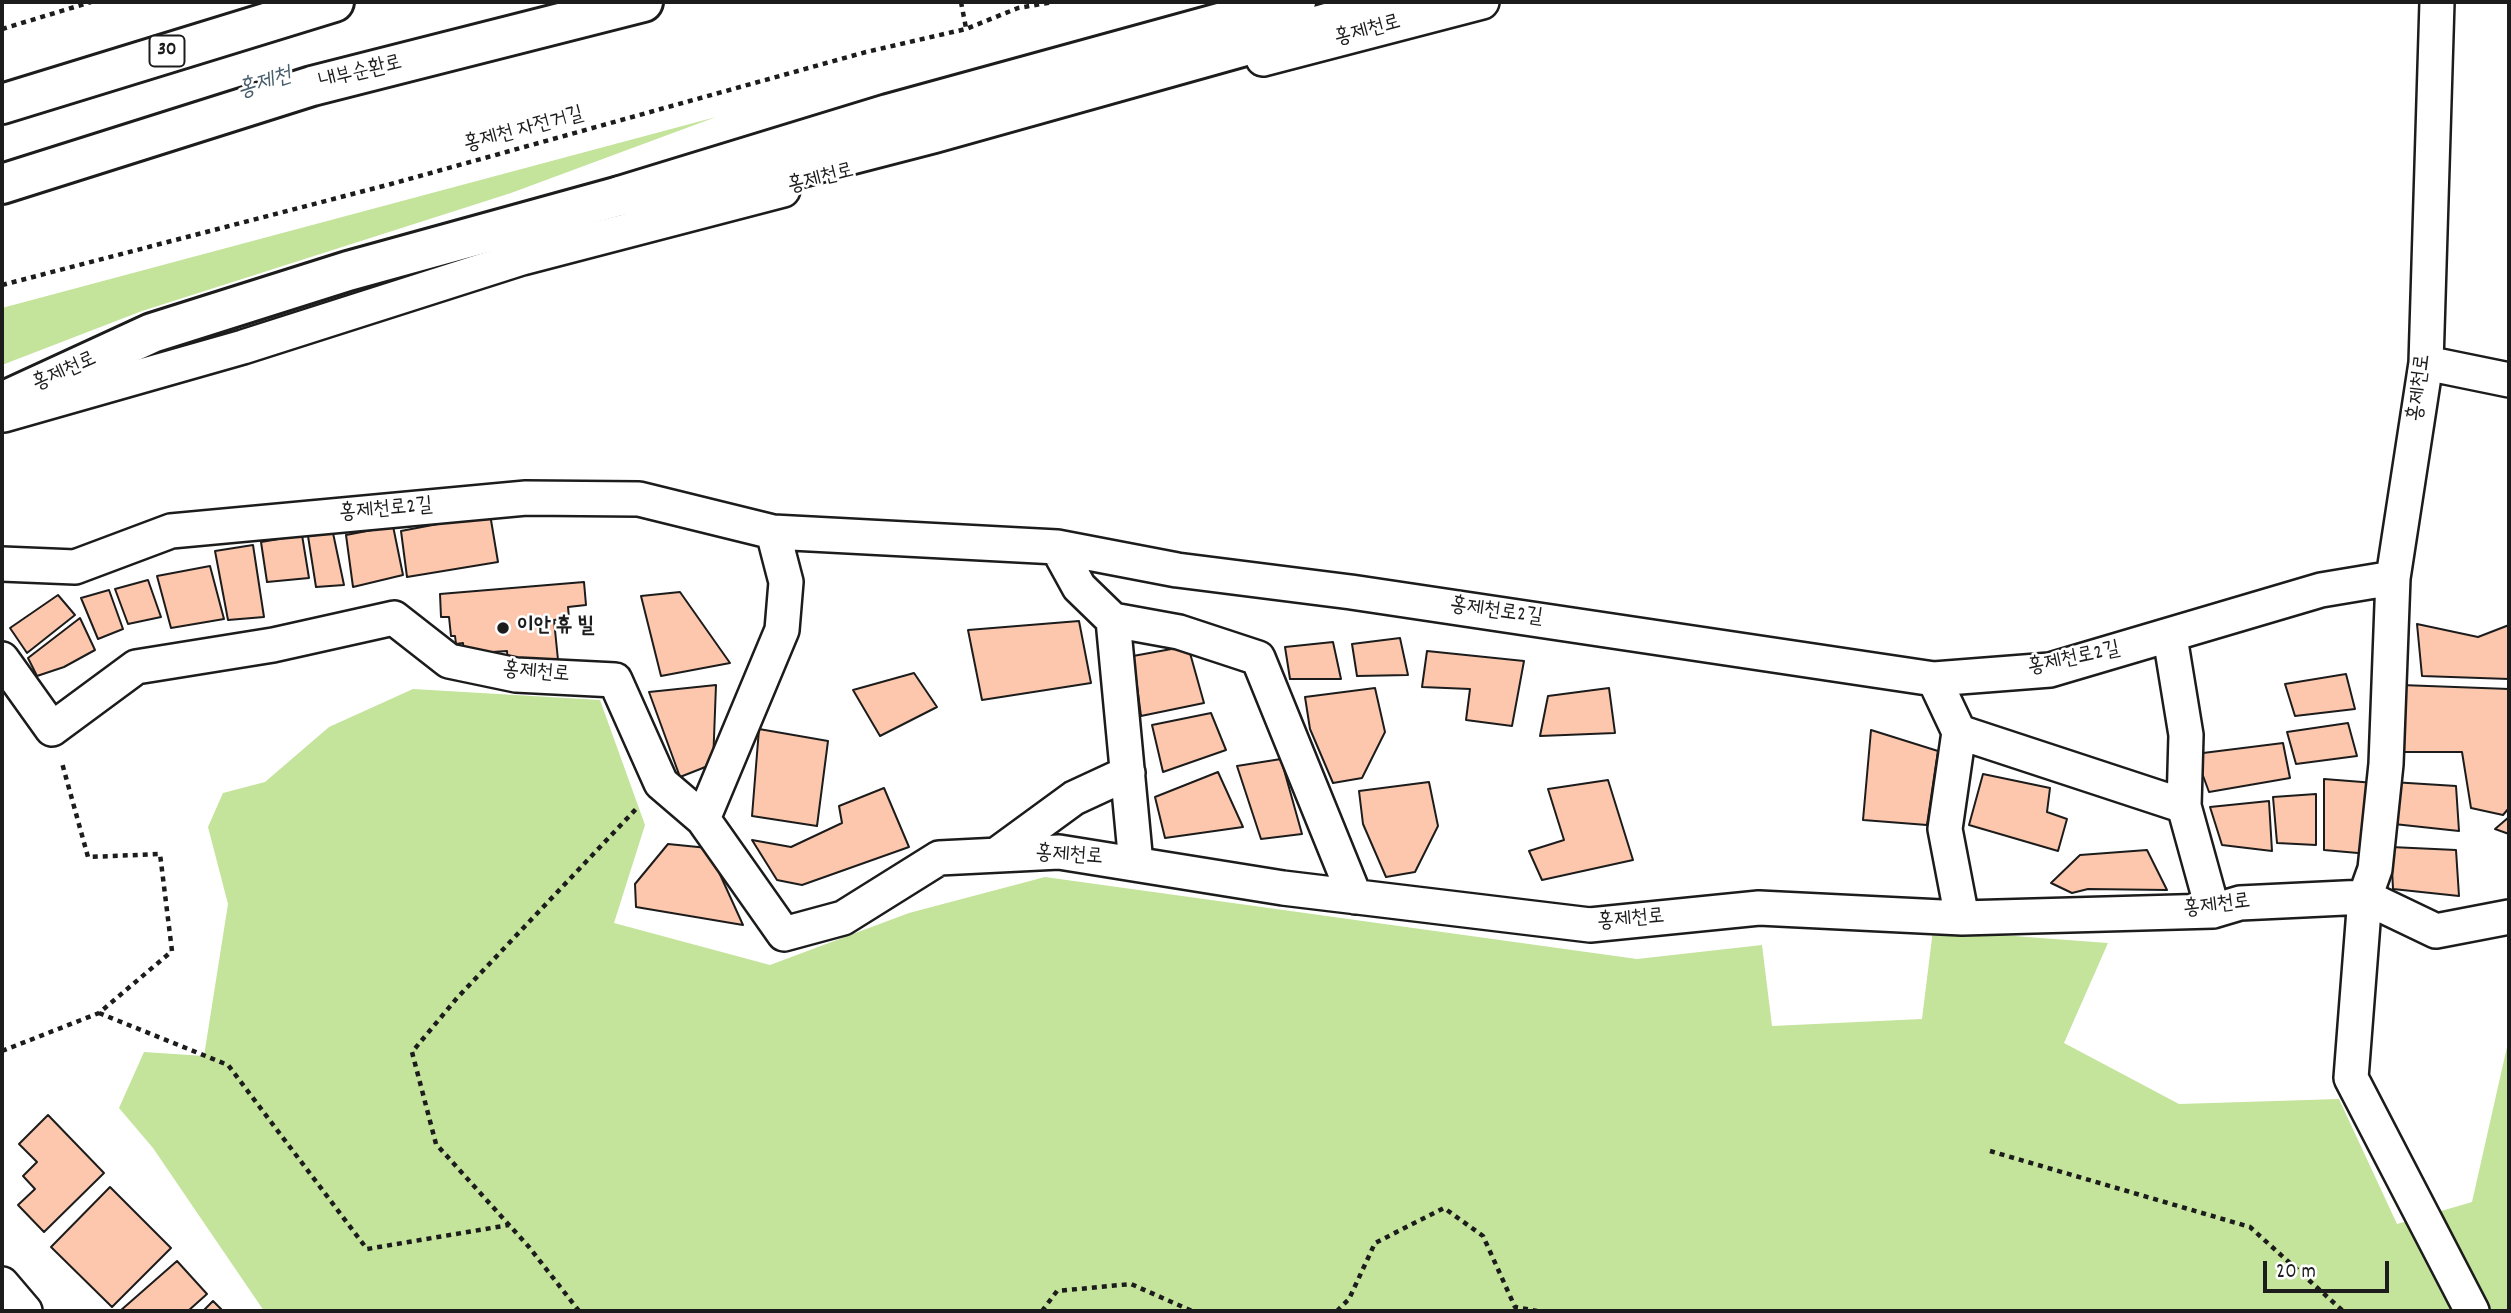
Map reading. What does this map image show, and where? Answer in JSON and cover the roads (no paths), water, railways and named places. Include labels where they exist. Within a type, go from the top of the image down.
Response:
[{"type":"main road","name":"30","points":[[2,103],[334,2]]},
{"type":"main road","name":"내부순환로","points":[[2,184],[312,86],[643,2]]},
{"type":"main road","name":"홍제천로","points":[[2,402],[152,333],[348,271],[620,196],[757,152],[1296,2]]},
{"type":"main road","points":[[620,196],[756,179],[934,133],[1402,2]]},
{"type":"street","name":"홍제천로","points":[[2,415],[243,347],[522,258],[901,160],[1179,80],[1482,2]]},
{"type":"street","name":"홍제천로","points":[[2437,2],[2426,363],[2393,578],[2386,764],[2375,869],[2365,897],[2351,1078],[2472,1311]]},
{"type":"street","points":[[2426,363],[2509,380]]},
{"type":"street","name":"홍제천로2길","points":[[2,564],[75,567],[171,531],[526,498],[639,499],[773,532],[1057,547],[1177,570],[1351,592],[1934,679],[2050,670],[2170,637],[2321,590],[2393,578]]},
{"type":"street","points":[[703,819],[782,630],[786,582],[773,532]]},
{"type":"street","points":[[1057,547],[1079,587],[1114,620],[1179,632],[1258,658],[1355,897]]},
{"type":"street","name":"홍제천로","points":[[2,659],[52,729],[136,667],[273,645],[394,618],[449,661],[516,675],[615,680],[661,783],[703,819],[784,934],[843,918],[939,858],[1059,852],[1355,897],[1590,925],[1759,908],[1962,918],[2213,911],[2240,903],[2365,897],[2436,932],[2509,917]]},
{"type":"street","points":[[1114,620],[1136,864]]},
{"type":"street","points":[[2170,637],[2186,735],[2184,806],[2213,911]]},
{"type":"street","points":[[1934,679],[1959,732],[1945,829],[1962,918]]},
{"type":"street","points":[[1959,732],[2184,806]]},
{"type":"street","points":[[996,855],[1074,798],[1128,772]]},
{"type":"street","points":[[2,1284],[25,1311]]},
{"type":"place","name":"이안 휴 빌","points":[[503,628]]},
{"type":"water label","name":"홍제천","points":[[265,85]]}]
